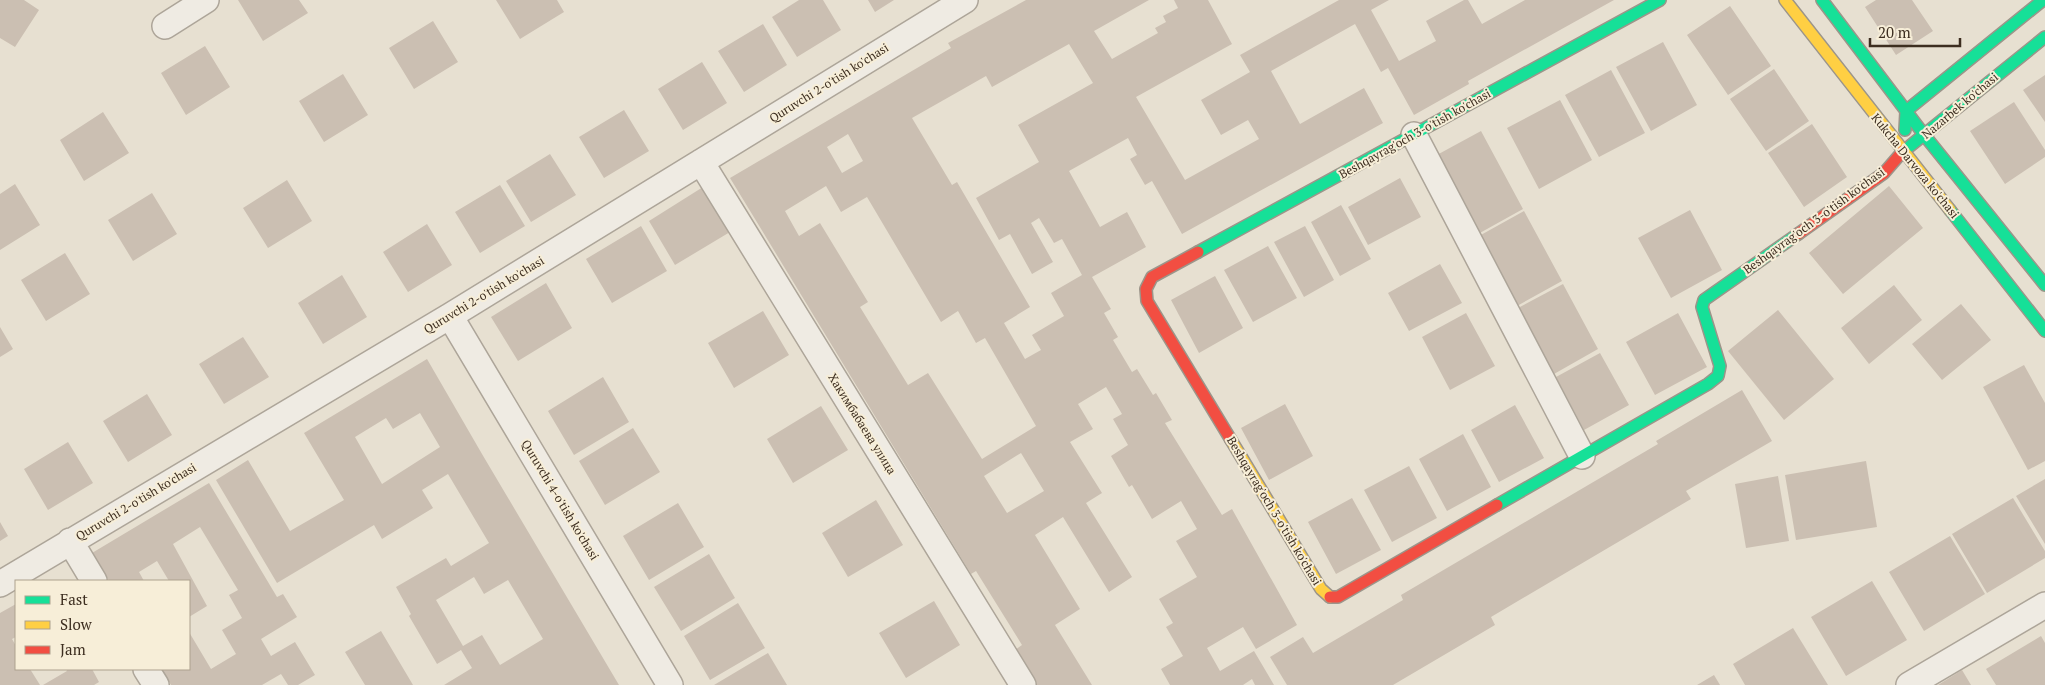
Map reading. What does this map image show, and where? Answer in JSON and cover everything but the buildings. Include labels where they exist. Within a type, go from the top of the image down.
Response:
[{"type":"street","points":[[165,26],[206,0]]},
{"type":"street","name":"Quruvchi 2-o'tish ko'chasi","points":[[0,584],[450,316],[965,0]]},
{"type":"street","name":"Beshqayrag'och 3-o'tish ko'chasi","points":[[1660,0],[1152,277],[1146,289],[1147,301],[1321,589],[1330,597],[1338,597],[1708,384],[1718,376],[1720,366],[1702,307],[1704,300],[1884,173],[1903,151]]},
{"type":"street","name":"Kukcha Darvoza ko'chasi","points":[[1785,0],[2045,331]]},
{"type":"street","points":[[1822,0],[1925,136],[2045,286]]},
{"type":"street","points":[[1906,110],[2042,0]]},
{"type":"street","name":"Nazarbek ko'chasi","points":[[1903,151],[1925,136],[2045,37]]},
{"type":"street","name":"Nazarbek ko'chasi","points":[[1903,151],[1906,110]]},
{"type":"street","points":[[1414,135],[1582,456]]},
{"type":"street","name":"Хакимбабаева улица","points":[[701,162],[1023,685]]},
{"type":"street","name":"Quruvchi 4-o'tish ko'chasi","points":[[450,316],[670,685]]},
{"type":"street","points":[[70,541],[93,580]]},
{"type":"street","points":[[1909,685],[2045,605]]},
{"type":"street","points":[[147,670],[156,685]]},
{"type":"traffic: fast","points":[[1198,252],[1660,0]]},
{"type":"traffic: fast","points":[[1822,0],[1925,136],[2045,285]]},
{"type":"traffic: fast","points":[[1905,130],[1906,111],[2043,0]]},
{"type":"traffic: fast","points":[[1910,146],[2045,37]]},
{"type":"traffic: fast","points":[[1950,210],[2045,331]]},
{"type":"traffic: fast","points":[[1497,505],[1708,384],[1718,376],[1720,366],[1702,307],[1704,300],[1798,234]]},
{"type":"traffic: slow","points":[[1785,0],[1950,210]]},
{"type":"traffic: slow","points":[[1231,440],[1321,589],[1330,597]]},
{"type":"traffic: jam","points":[[1798,234],[1884,173],[1903,151]]},
{"type":"traffic: jam","points":[[1198,252],[1152,277],[1146,289],[1147,301],[1231,440]]},
{"type":"traffic: jam","points":[[1330,597],[1338,597],[1497,505]]}]
